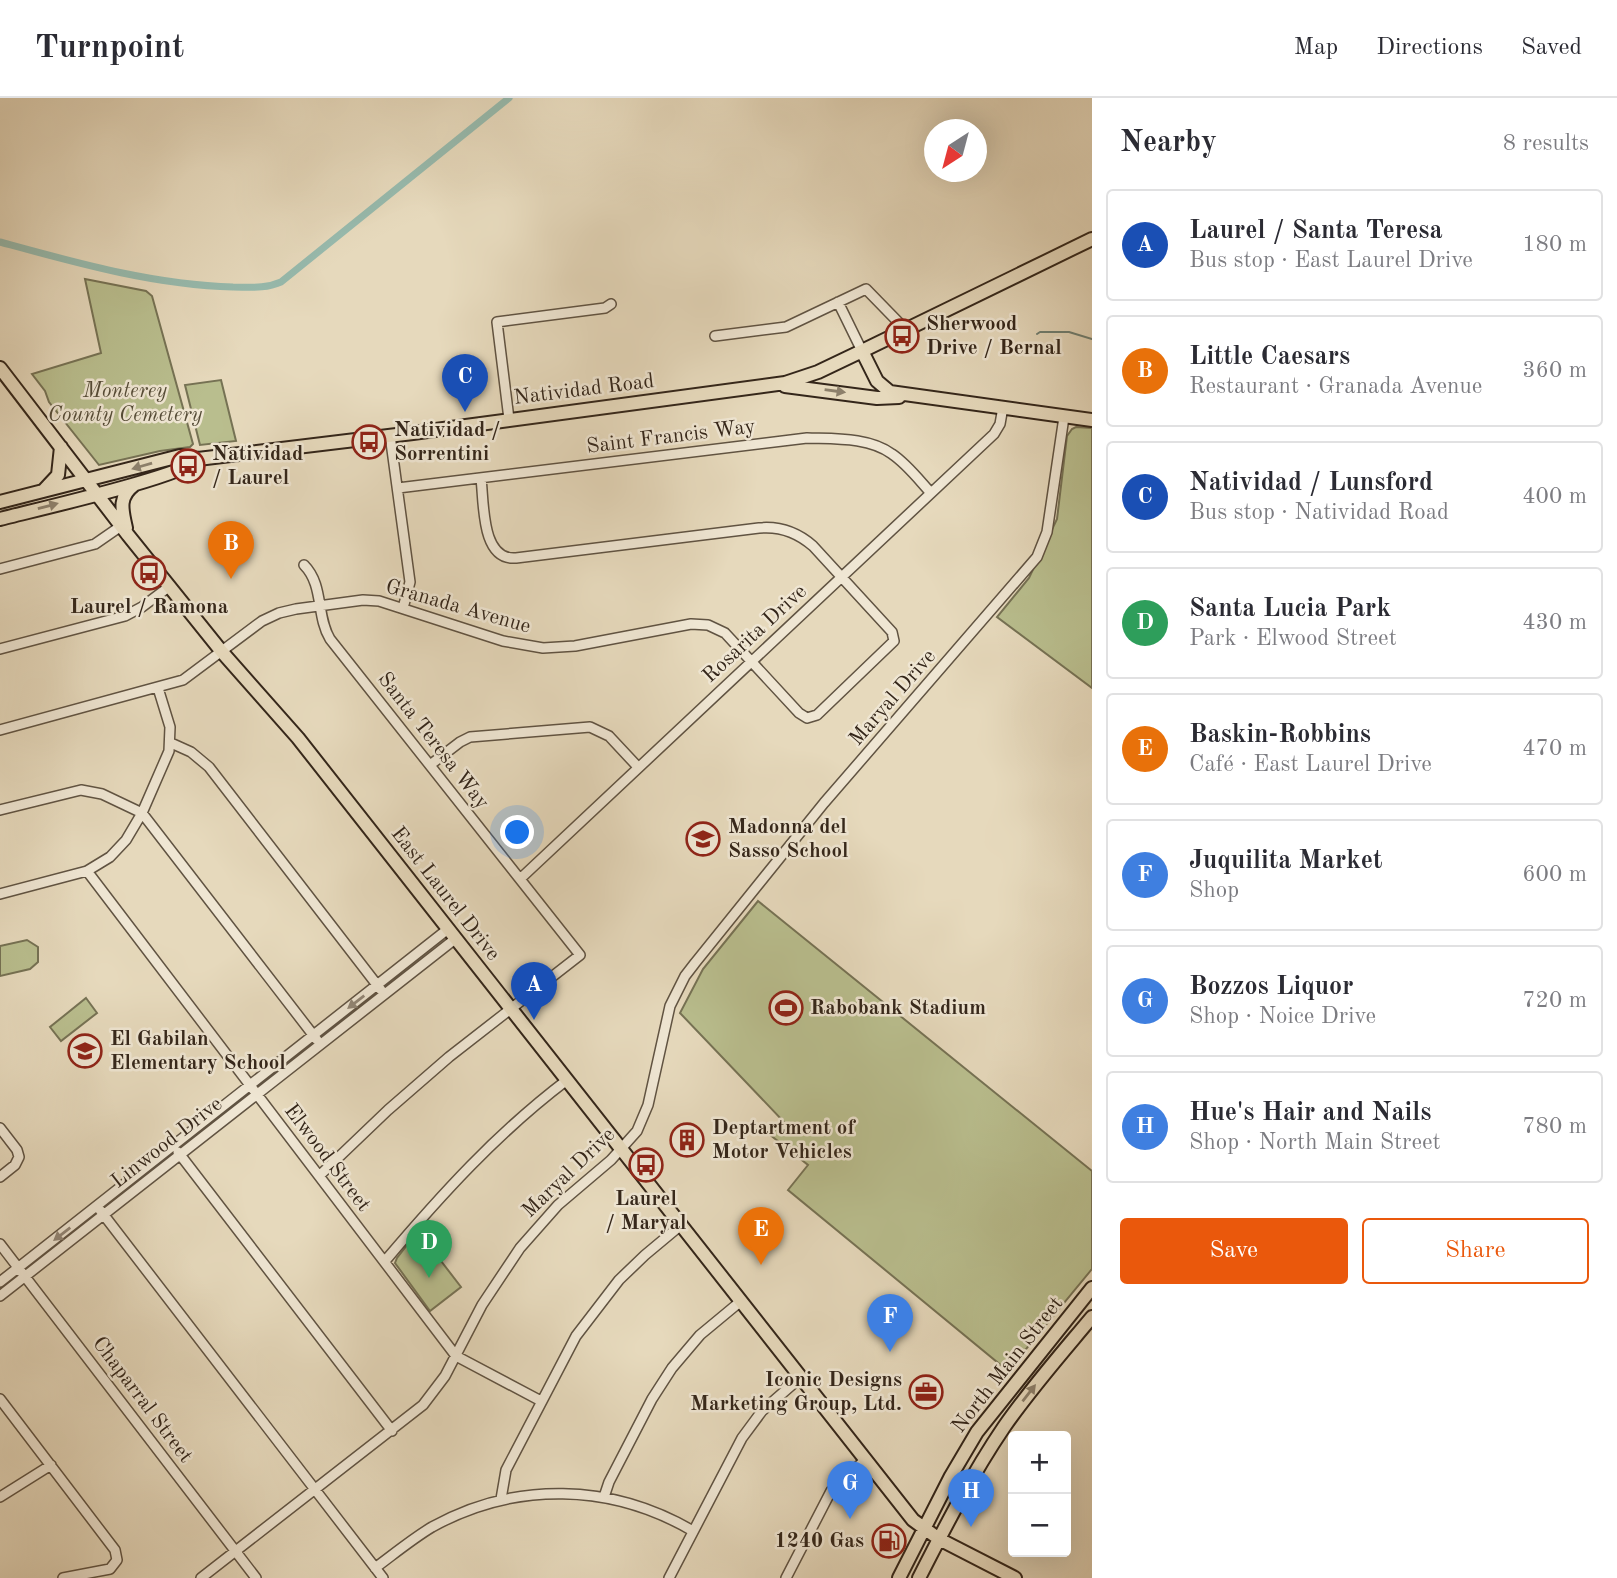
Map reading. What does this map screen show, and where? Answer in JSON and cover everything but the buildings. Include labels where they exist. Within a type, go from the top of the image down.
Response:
[{"type":"main road","points":[[767,386],[802,377],[862,351],[1092,239]]},
{"type":"main road","points":[[862,351],[877,382],[883,388],[902,395],[1092,420]]},
{"type":"main road","name":"East Laurel Drive","points":[[0,368],[222,652],[298,738],[908,1514],[924,1530],[939,1539],[1016,1578]]},
{"type":"main road","points":[[767,386],[814,388],[890,399],[902,395]]},
{"type":"main road","name":"Natividad Road","points":[[0,502],[180,456],[198,458],[767,386]]},
{"type":"main road","points":[[43,491],[58,475],[61,447]]},
{"type":"main road","name":"Natividad Road","points":[[0,519],[136,484],[189,467],[198,458]]},
{"type":"main road","points":[[125,530],[121,500],[136,484]]},
{"type":"main road","name":"North Main Street","points":[[899,1578],[951,1476],[984,1423],[1092,1288]]},
{"type":"main road","name":"North Main Street","points":[[919,1578],[999,1435],[1031,1391],[1092,1317]]},
{"type":"street","points":[[715,336],[786,327],[866,289],[905,329]]},
{"type":"street","points":[[838,302],[862,351]]},
{"type":"street","points":[[509,419],[497,322],[605,308],[611,304]]},
{"type":"street","name":"Rosarita Drive","points":[[520,879],[996,431],[1003,408]]},
{"type":"street","name":"Maryal Drive","points":[[201,1578],[392,1432],[432,1396],[493,1287],[528,1237],[567,1196],[622,1149],[637,1130],[648,1105],[668,1014],[685,976],[824,803],[1037,557],[1047,532],[1064,416]]},
{"type":"street","points":[[390,435],[410,582],[403,608]]},
{"type":"street","name":"Saint Francis Way","points":[[398,488],[786,439],[815,438],[867,443],[882,448],[900,460],[931,493]]},
{"type":"street","points":[[481,478],[489,541],[495,551],[504,558],[767,527],[786,530],[803,538],[841,577]]},
{"type":"street","points":[[0,569],[95,544],[125,530]]},
{"type":"street","name":"Santa Teresa Way","points":[[304,565],[313,576],[323,625],[330,639],[580,955],[511,1009]]},
{"type":"street","name":"Granada Avenue","points":[[0,730],[159,688],[188,677],[269,617],[291,610],[368,600],[403,608],[503,641],[543,648],[575,646],[691,624],[704,624],[725,633],[799,713],[809,718],[817,715],[890,646],[894,638],[892,632],[841,577]]},
{"type":"street","points":[[0,649],[129,614],[170,586]]},
{"type":"street","points":[[0,894],[87,871],[117,850],[132,832],[167,759],[171,743],[170,727],[159,688]]},
{"type":"street","points":[[430,765],[470,737],[590,727],[608,736],[638,767]]},
{"type":"street","points":[[171,743],[191,752],[209,767],[384,994]]},
{"type":"street","points":[[0,810],[81,790],[102,794],[142,813],[317,1040]]},
{"type":"street","name":"Elwood Street","points":[[87,871],[456,1356],[541,1401]]},
{"type":"street","name":"Linwood Drive","points":[[0,1296],[257,1094],[377,985],[451,934]]},
{"type":"street","name":"Linwood Drive","points":[[0,1282],[250,1085],[384,994],[451,934]]},
{"type":"street","points":[[319,1176],[408,1092],[511,1009]]},
{"type":"street","points":[[385,1261],[427,1210],[472,1162],[516,1121],[567,1080]]},
{"type":"street","points":[[0,1128],[17,1150],[19,1157],[15,1165],[0,1177]]},
{"type":"street","points":[[173,1146],[392,1432]]},
{"type":"street","points":[[97,1206],[383,1578]]},
{"type":"street","points":[[501,1499],[505,1474],[572,1344],[603,1298],[636,1263],[681,1225]]},
{"type":"street","name":"Chaparral Street","points":[[0,1244],[256,1578]]},
{"type":"street","points":[[604,1497],[609,1482],[667,1375],[700,1335],[741,1301]]},
{"type":"street","points":[[669,1578],[748,1430],[771,1402],[801,1377]]},
{"type":"street","points":[[0,1399],[113,1546],[117,1560],[108,1570],[63,1578]]},
{"type":"street","points":[[786,1578],[831,1491],[866,1459]]},
{"type":"street","points":[[0,1497],[51,1465]]},
{"type":"street","points":[[375,1568],[438,1524],[501,1499],[555,1493],[604,1497],[653,1511],[693,1531]]},
{"type":"green space","name":"Monterey County Cemetery","points":[[85,279],[146,291],[152,296],[193,444],[190,447],[99,465],[49,402],[45,391],[32,374],[101,353]]},
{"type":"green space","points":[[221,380],[236,441],[200,445],[185,385]]},
{"type":"green space","points":[[1076,427],[1092,428],[1092,688],[997,617],[1029,578],[1057,519],[1067,436]]},
{"type":"green space","points":[[758,901],[1092,1171],[1092,1269],[1008,1371],[788,1190],[808,1165],[769,1134],[785,1123],[680,1013],[703,969]]},
{"type":"green space","points":[[27,940],[38,947],[38,962],[30,969],[0,976],[0,946]]},
{"type":"green space","points":[[86,998],[97,1013],[61,1041],[50,1027]]},
{"type":"green space","points":[[418,1231],[461,1287],[430,1311],[395,1263]]},
{"type":"waterway","points":[[0,242],[116,272],[174,282],[233,287],[269,286],[281,282],[509,98]]},
{"type":"waterway","points":[[1037,334],[1069,332],[1092,339]]},
{"type":"place","name":"Sherwood Drive / Bernal","points":[[902,336]]},
{"type":"place","name":"Natividad / Lunsford","points":[[465,412]]},
{"type":"place","name":"Natividad / Sorrentini","points":[[369,442]]},
{"type":"place","name":"Natividad / Laurel","points":[[188,466]]},
{"type":"place","name":"Laurel / Ramona","points":[[149,573]]},
{"type":"place","name":"Little Caesars","points":[[231,579]]},
{"type":"place","name":"Madonna del Sasso School","points":[[703,839]]},
{"type":"place","name":"Rabobank Stadium","points":[[786,1008]]},
{"type":"place","name":"Laurel / Santa Teresa","points":[[534,1020]]},
{"type":"place","name":"El Gabilan Elementary School","points":[[85,1051]]},
{"type":"place","name":"Deptartment of Motor Vehicles","points":[[687,1140]]},
{"type":"place","name":"Laurel / Maryal","points":[[646,1165]]},
{"type":"place","name":"Baskin-Robbins","points":[[761,1265]]},
{"type":"place","name":"Santa Lucia Park","points":[[429,1278]]},
{"type":"place","name":"Juquilita Market","points":[[890,1352]]},
{"type":"place","name":"Iconic Designs Marketing Group, Ltd.","points":[[926,1392]]},
{"type":"place","name":"Bozzos Liquor","points":[[850,1519]]},
{"type":"place","name":"Hue's Hair and Nails","points":[[971,1527]]},
{"type":"place","name":"1240 Gas","points":[[889,1541]]}]
